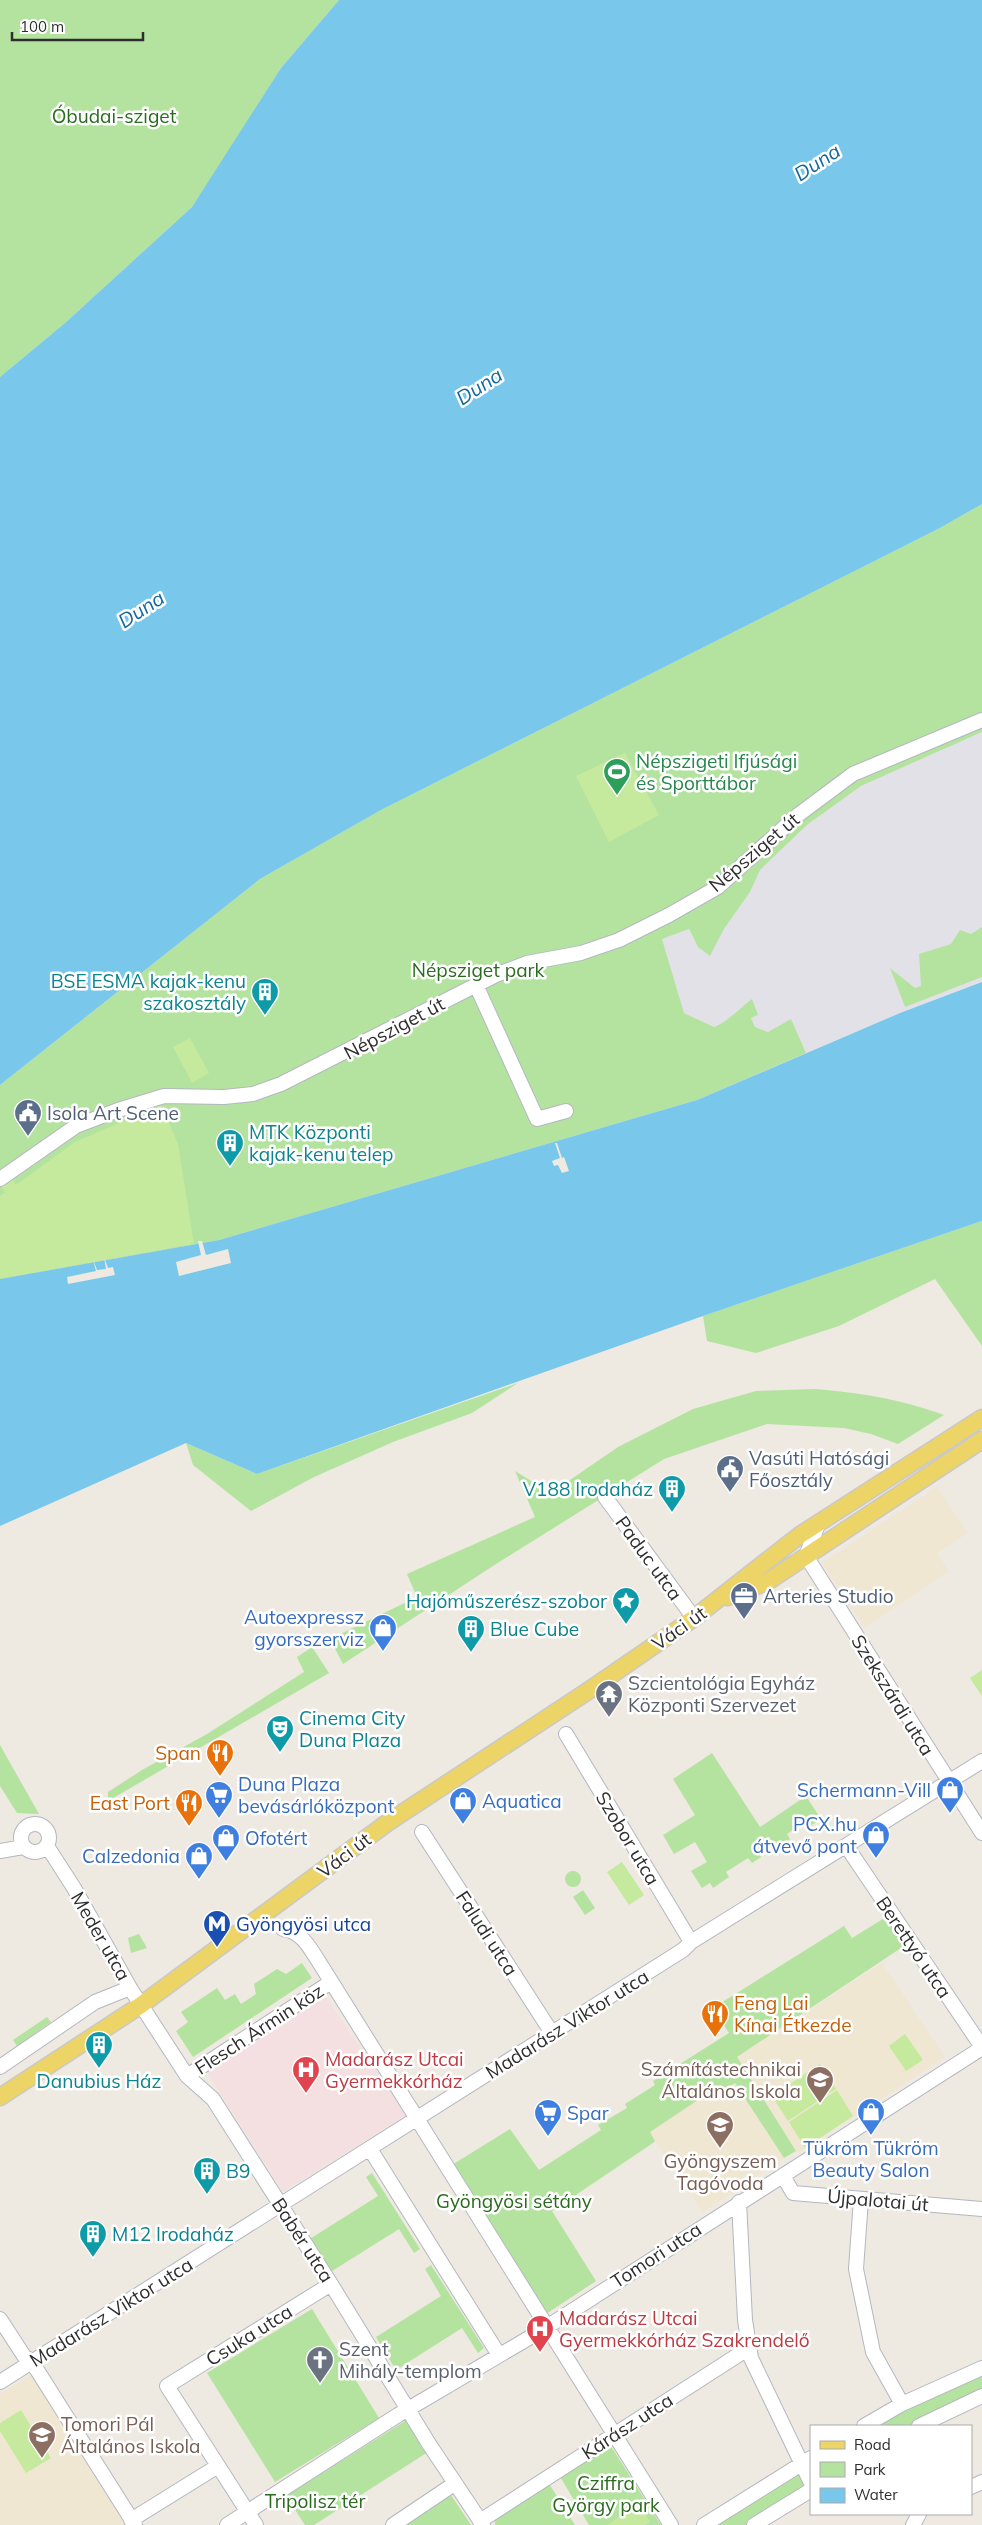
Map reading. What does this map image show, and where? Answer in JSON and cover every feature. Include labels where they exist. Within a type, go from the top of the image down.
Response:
[{"type":"main road","name":"Váci út","points":[[0,2097],[141,2005],[387,1823],[588,1691],[717,1602],[758,1566],[819,1522],[979,1421]]},
{"type":"main road","name":"Váci út","points":[[717,1602],[767,1582],[981,1441]]},
{"type":"street","name":"Népsziget út","points":[[0,1179],[76,1126],[118,1110],[164,1096],[253,1094],[281,1084],[476,985],[527,964],[581,952],[619,940],[670,915],[718,886],[798,815],[853,774],[982,720]]},
{"type":"street","points":[[476,985],[537,1119],[566,1111]]},
{"type":"street","name":"Paduc utca","points":[[605,1497],[694,1618]]},
{"type":"street","points":[[806,1556],[819,1522]]},
{"type":"street","name":"Szekszárdi utca","points":[[806,1556],[982,1833]]},
{"type":"street","name":"Szobor utca","points":[[566,1734],[690,1942]]},
{"type":"street","name":"Madarász Viktor utca","points":[[0,2382],[683,1950],[690,1942],[847,1847],[982,1761]]},
{"type":"street","points":[[37,1824],[47,1831],[49,1836],[44,1849],[33,1852],[22,1843],[25,1827],[37,1824]]},
{"type":"street","name":"Faludi utca","points":[[422,1832],[552,2033]]},
{"type":"street","points":[[0,1850],[22,1843]]},
{"type":"street","name":"Berettyó utca","points":[[847,1847],[982,2047]]},
{"type":"street","name":"Meder utca","points":[[44,1849],[74,1888],[141,2005]]},
{"type":"street","points":[[283,1929],[293,1930],[303,1938],[671,2525]]},
{"type":"street","name":"Flesch Ármin köz","points":[[187,2076],[331,1982]]},
{"type":"street","points":[[0,2067],[95,2002],[128,1983]]},
{"type":"street","name":"Babér utca","points":[[141,2005],[187,2076],[212,2099],[332,2284],[454,2484],[482,2523]]},
{"type":"street","name":"Tomori utca","points":[[226,2525],[408,2410],[546,2327],[982,2047]]},
{"type":"street","points":[[370,2149],[499,2355]]},
{"type":"street","name":"Újpalotai út","points":[[783,2176],[794,2193],[982,2209]]},
{"type":"street","points":[[861,2198],[856,2269],[873,2352],[902,2404]]},
{"type":"street","points":[[739,2202],[745,2320],[751,2358],[765,2390],[806,2461],[810,2479]]},
{"type":"street","name":"Csuka utca","points":[[218,2466],[167,2386],[332,2284]]},
{"type":"street","points":[[0,2319],[24,2356],[32,2362],[133,2522],[218,2466],[256,2525]]},
{"type":"street","name":"Kárász utca","points":[[482,2523],[614,2434],[749,2348]]},
{"type":"street","points":[[866,2425],[902,2404],[982,2368]]},
{"type":"street","points":[[921,2425],[982,2396]]},
{"type":"street","points":[[704,2525],[806,2461]]},
{"type":"street","points":[[393,2525],[454,2484]]},
{"type":"street","points":[[754,2525],[810,2491]]},
{"type":"shaded area","points":[[982,732],[982,982],[900,1013],[806,1053],[791,1020],[768,1032],[755,1027],[751,1018],[758,1015],[738,1009],[728,1021],[714,1027],[684,1013],[662,939],[689,929],[694,940],[710,956],[724,929],[750,892],[760,870],[807,825],[861,786]]},
{"type":"shaded area","points":[[937,1487],[968,1533],[937,1553],[949,1571],[865,1627],[822,1563]]},
{"type":"shaded area","name":"Számítástechnikai Általános Iskola","points":[[882,1963],[945,2057],[798,2153],[737,2057]]},
{"type":"shaded area","name":"Madarász Utcai Gyermekkórház","points":[[326,1997],[406,2115],[283,2192],[207,2072]]},
{"type":"shaded area","name":"Gyöngyszem Tagóvoda","points":[[735,2083],[784,2158],[703,2212],[649,2132],[710,2092],[714,2097]]},
{"type":"shaded area","name":"Tomori Pál Általános Iskola","points":[[31,2375],[126,2525],[0,2525],[0,2394]]},
{"type":"green space","name":"Óbudai-sziget","points":[[0,0],[339,0],[281,68],[219,168],[192,207],[65,323],[0,377]]},
{"type":"green space","name":"Népsziget park","points":[[982,504],[982,732],[861,786],[807,825],[760,870],[750,892],[724,929],[710,956],[698,947],[689,929],[662,939],[684,1013],[714,1027],[729,1018],[752,999],[758,1015],[751,1018],[755,1027],[768,1032],[791,1019],[806,1053],[697,1100],[219,1240],[0,1279],[0,1085],[260,879],[381,810],[940,528]]},
{"type":"green space","name":"Népszigeti Ifjúsági és Sporttábor","points":[[625,753],[659,815],[609,842],[576,776]]},
{"type":"green space","points":[[982,927],[982,977],[905,1007],[890,968],[915,988],[921,986],[919,954],[951,944],[960,930],[971,934]]},
{"type":"green space","points":[[190,1038],[209,1073],[192,1083],[173,1047]]},
{"type":"green space","points":[[161,1104],[178,1144],[194,1244],[0,1279],[0,1196],[5,1193],[0,1183],[11,1175],[16,1185],[75,1142],[119,1123],[148,1114],[149,1109]]},
{"type":"green space","points":[[982,1221],[982,1346],[935,1279],[839,1326],[756,1353],[707,1341],[703,1316]]},
{"type":"green space","points":[[518,1383],[472,1413],[393,1442],[312,1478],[251,1511],[193,1465],[186,1443],[257,1474]]},
{"type":"green space","points":[[815,1389],[848,1392],[880,1398],[944,1415],[898,1444],[871,1434],[844,1428],[767,1424],[664,1459],[496,1564],[343,1664],[330,1639],[417,1597],[407,1574],[535,1517],[515,1471],[551,1493],[618,1447],[693,1409],[756,1391]]},
{"type":"green space","points":[[312,1647],[329,1673],[108,1801],[108,1792],[142,1770],[207,1734],[304,1672],[297,1657]]},
{"type":"green space","points":[[982,1670],[982,1696],[970,1678]]},
{"type":"green space","points":[[0,1745],[39,1814],[17,1813],[0,1786]]},
{"type":"green space","points":[[712,1753],[760,1827],[806,1796],[821,1819],[810,1826],[806,1821],[787,1834],[790,1839],[779,1846],[775,1841],[758,1852],[761,1857],[752,1863],[748,1858],[726,1872],[729,1877],[713,1888],[710,1883],[702,1888],[691,1871],[707,1862],[695,1842],[674,1854],[663,1835],[695,1815],[673,1779]]},
{"type":"green space","points":[[622,1862],[644,1895],[629,1905],[607,1872]]},
{"type":"green space","points":[[573,1871],[581,1879],[573,1887],[565,1879]]},
{"type":"green space","points":[[583,1890],[595,1908],[585,1915],[573,1897]]},
{"type":"green space","name":"Gyöngyösi sétány","points":[[891,1914],[910,1942],[737,2057],[796,2151],[784,2158],[735,2083],[714,2097],[710,2092],[650,2132],[655,2141],[653,2143],[552,2211],[596,2281],[540,2318],[447,2168],[510,2129],[539,2170],[601,2130],[598,2125],[627,2108],[625,2104],[655,2085],[653,2081],[729,2033],[713,2008],[844,1926],[852,1938]]},
{"type":"green space","points":[[139,1934],[147,1948],[131,1953],[128,1938]]},
{"type":"green space","points":[[302,1963],[312,1978],[193,2057],[176,2031],[188,2022],[181,2012],[217,1988],[225,2000],[235,1994],[241,2004],[256,1994],[254,1984],[277,1969],[286,1974]]},
{"type":"green space","points":[[47,2017],[51,2022],[17,2046],[13,2040]]},
{"type":"green space","points":[[905,2034],[923,2060],[906,2071],[889,2046]]},
{"type":"green space","points":[[820,2064],[836,2089],[788,2121],[772,2096]]},
{"type":"green space","points":[[837,2090],[853,2116],[805,2148],[789,2122]]},
{"type":"green space","points":[[372,2173],[420,2249],[414,2253],[399,2229],[329,2273],[308,2240],[378,2196],[366,2177]]},
{"type":"green space","points":[[431,2265],[484,2348],[478,2353],[462,2328],[396,2370],[376,2337],[441,2296],[425,2269]]},
{"type":"green space","points":[[312,2309],[379,2418],[275,2482],[207,2373]]},
{"type":"green space","points":[[982,2371],[982,2394],[916,2425],[871,2425]]},
{"type":"green space","points":[[21,2410],[51,2458],[26,2473],[0,2431],[0,2423]]},
{"type":"green space","name":"Tripolisz tér","points":[[408,2419],[428,2452],[314,2525],[305,2525],[286,2496]]},
{"type":"green space","name":"Cziffra György park","points":[[609,2443],[661,2525],[589,2525],[559,2475]]},
{"type":"green space","points":[[799,2469],[809,2488],[747,2525],[717,2525]]},
{"type":"green space","points":[[548,2482],[575,2525],[495,2525],[495,2516]]},
{"type":"green space","points":[[449,2492],[471,2525],[400,2525]]},
{"type":"green space","points":[[638,2504],[650,2522],[645,2525],[607,2525]]},
{"type":"water","name":"Duna","points":[[339,0],[982,0],[982,504],[940,528],[381,810],[260,879],[0,1085],[0,377],[65,323],[192,207],[281,68]]},
{"type":"water","points":[[982,982],[982,1221],[703,1316],[257,1474],[186,1443],[0,1526],[0,1279],[219,1240],[697,1100],[900,1013]]},
{"type":"pier","points":[[555,1143],[557,1143],[562,1158],[564,1157],[569,1171],[562,1173],[558,1165],[554,1166],[552,1161],[560,1158]]},
{"type":"pier","points":[[198,1241],[202,1241],[206,1255],[228,1249],[231,1263],[179,1276],[176,1262],[201,1255]]},
{"type":"pier","points":[[104,1257],[108,1268],[113,1267],[115,1275],[68,1284],[67,1277],[96,1271],[93,1259],[97,1270],[106,1269]]},
{"type":"place","name":"Népszigeti Ifjúsági és Sporttábor","points":[[617,796]]},
{"type":"place","name":"BSE ESMA kajak-kenu szakosztály","points":[[265,1016]]},
{"type":"place","name":"Isola Art Scene","points":[[28,1137]]},
{"type":"place","name":"MTK Központi kajak-kenu telep","points":[[230,1167]]},
{"type":"place","name":"Vasúti Hatósági Főosztály","points":[[730,1493]]},
{"type":"place","name":"V188 Irodaház","points":[[672,1513]]},
{"type":"place","name":"Arteries Studio","points":[[744,1620]]},
{"type":"place","name":"Hajóműszerész-szobor","points":[[626,1625]]},
{"type":"place","name":"Autoexpressz gyorsszerviz","points":[[383,1652]]},
{"type":"place","name":"Blue Cube","points":[[471,1653]]},
{"type":"place","name":"Szcientológia Egyház Központi Szervezet","points":[[609,1718]]},
{"type":"place","name":"Cinema City Duna Plaza","points":[[280,1753]]},
{"type":"place","name":"Span","points":[[220,1777]]},
{"type":"place","name":"Schermann-Vill","points":[[950,1814]]},
{"type":"place","name":"Duna Plaza bevásárlóközpont","points":[[219,1819]]},
{"type":"place","name":"Aquatica","points":[[463,1825]]},
{"type":"place","name":"East Port","points":[[189,1827]]},
{"type":"place","name":"PCX.hu átvevő pont","points":[[876,1859]]},
{"type":"place","name":"Ofotért","points":[[226,1862]]},
{"type":"place","name":"Calzedonia","points":[[199,1880]]},
{"type":"place","name":"Gyöngyösi utca","points":[[217,1948]]},
{"type":"place","name":"Feng Lai Kínai Étkezde","points":[[715,2038]]},
{"type":"place","name":"Danubius Ház","points":[[99,2069]]},
{"type":"place","name":"Madarász Utcai Gyermekkórház","points":[[306,2094]]},
{"type":"place","name":"Számítástechnikai Általános Iskola","points":[[820,2104]]},
{"type":"place","name":"Tükröm Tükröm Beauty Salon","points":[[871,2136]]},
{"type":"place","name":"Spar","points":[[548,2137]]},
{"type":"place","name":"Gyöngyszem Tagóvoda","points":[[720,2149]]},
{"type":"place","name":"B9","points":[[207,2195]]},
{"type":"place","name":"M12 Irodaház","points":[[93,2258]]},
{"type":"place","name":"Madarász Utcai Gyermekkórház Szakrendelő","points":[[540,2353]]},
{"type":"place","name":"Szent Mihály-templom","points":[[320,2384]]},
{"type":"place","name":"Tomori Pál Általános Iskola","points":[[42,2459]]}]
